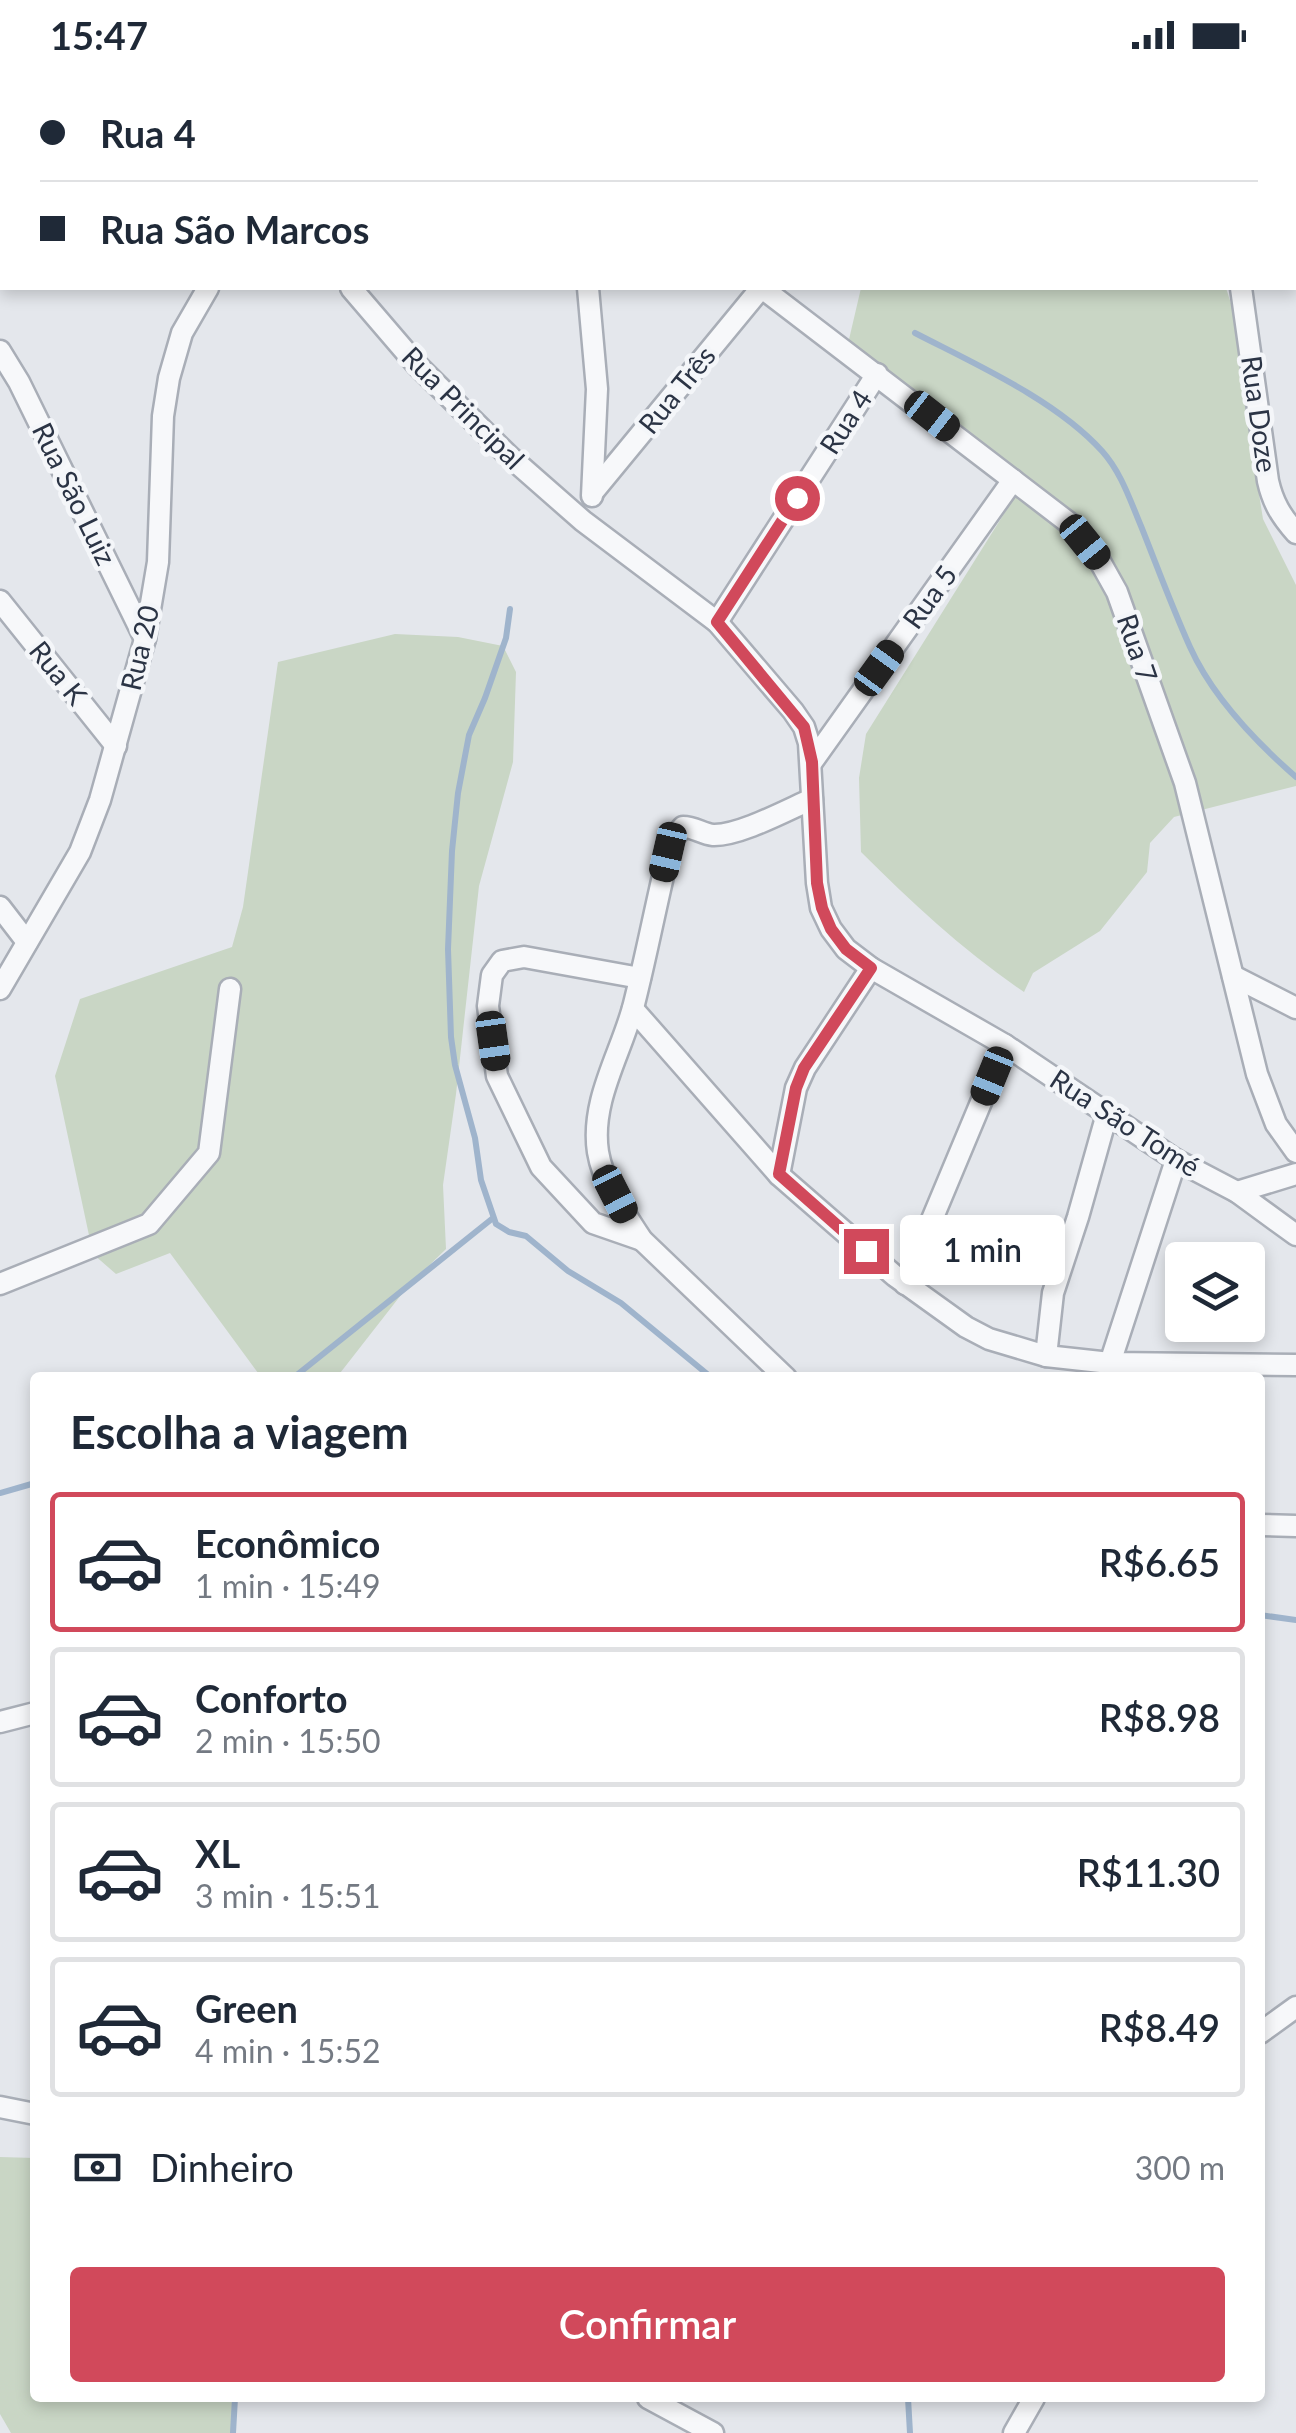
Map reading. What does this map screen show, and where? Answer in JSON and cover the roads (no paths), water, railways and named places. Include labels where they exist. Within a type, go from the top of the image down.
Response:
[{"type":"street","name":"Rua 20","points":[[0,988],[80,852],[100,800],[145,639],[158,562],[161,447],[168,378],[182,333],[207,290]]},
{"type":"street","name":"Rua Principal","points":[[353,290],[416,365],[582,521]]},
{"type":"street","points":[[582,521],[593,492],[597,389],[588,290]]},
{"type":"street","name":"Rua Três","points":[[593,492],[759,290]]},
{"type":"street","name":"Rua 7","points":[[764,290],[1072,526],[1098,558],[1117,592],[1184,783],[1257,1074],[1276,1124],[1296,1152]]},
{"type":"street","name":"Rua Doze","points":[[1241,290],[1272,501],[1296,532]]},
{"type":"street","name":"Rua São Luiz","points":[[0,351],[20,382],[145,639]]},
{"type":"street","name":"Rua 4","points":[[717,622],[877,374]]},
{"type":"street","name":"Rua 5","points":[[812,762],[1013,480]]},
{"type":"street","name":"Rua São Tomé","points":[[582,521],[717,622],[804,727],[812,762],[817,883],[831,929],[846,949],[871,968],[1005,1045],[1176,1160],[1237,1192],[1296,1235]]},
{"type":"street","name":"Rua K","points":[[0,601],[116,746]]},
{"type":"street","points":[[780,1372],[642,1240],[604,1172],[598,1130],[604,1090],[633,1009],[672,838],[677,831],[690,826],[710,835],[728,833],[812,799]]},
{"type":"street","points":[[0,907],[28,942]]},
{"type":"street","points":[[640,978],[511,958],[492,974],[488,1006],[498,1076],[540,1167],[593,1223],[642,1240]]},
{"type":"street","points":[[779,1174],[796,1088],[804,1068],[871,968]]},
{"type":"street","points":[[1233,976],[1296,1008]]},
{"type":"street","points":[[0,1284],[149,1224],[209,1154],[230,989]]},
{"type":"street","points":[[633,1009],[779,1174],[904,1284],[988,1339],[1046,1356],[1110,1363],[1296,1365]]},
{"type":"street","points":[[904,1284],[1005,1045]]},
{"type":"street","points":[[1046,1356],[1052,1293],[1107,1114]]},
{"type":"street","points":[[1110,1363],[1176,1160]]},
{"type":"street","points":[[1237,1192],[1296,1174]]},
{"type":"street","points":[[1265,1525],[1296,1526]]},
{"type":"street","points":[[0,1722],[30,1713]]},
{"type":"street","points":[[1265,2029],[1296,2007]]},
{"type":"street","points":[[0,2107],[30,2113]]},
{"type":"street","points":[[655,2402],[713,2433]]},
{"type":"street","points":[[1014,2433],[1032,2402]]},
{"type":"waterway","points":[[915,333],[1038,399],[1102,451],[1124,487],[1199,665],[1236,717],[1296,777]]},
{"type":"waterway","points":[[510,609],[506,638],[469,735],[452,851],[448,949],[451,1037],[481,1180],[496,1224],[526,1236],[568,1271],[621,1303],[705,1372]]},
{"type":"waterway","points":[[300,1372],[493,1218]]},
{"type":"waterway","points":[[0,1493],[30,1484]]},
{"type":"waterway","points":[[1265,1616],[1296,1620]]},
{"type":"waterway","points":[[233,2433],[235,2402]]},
{"type":"waterway","points":[[908,2402],[910,2433]]}]
